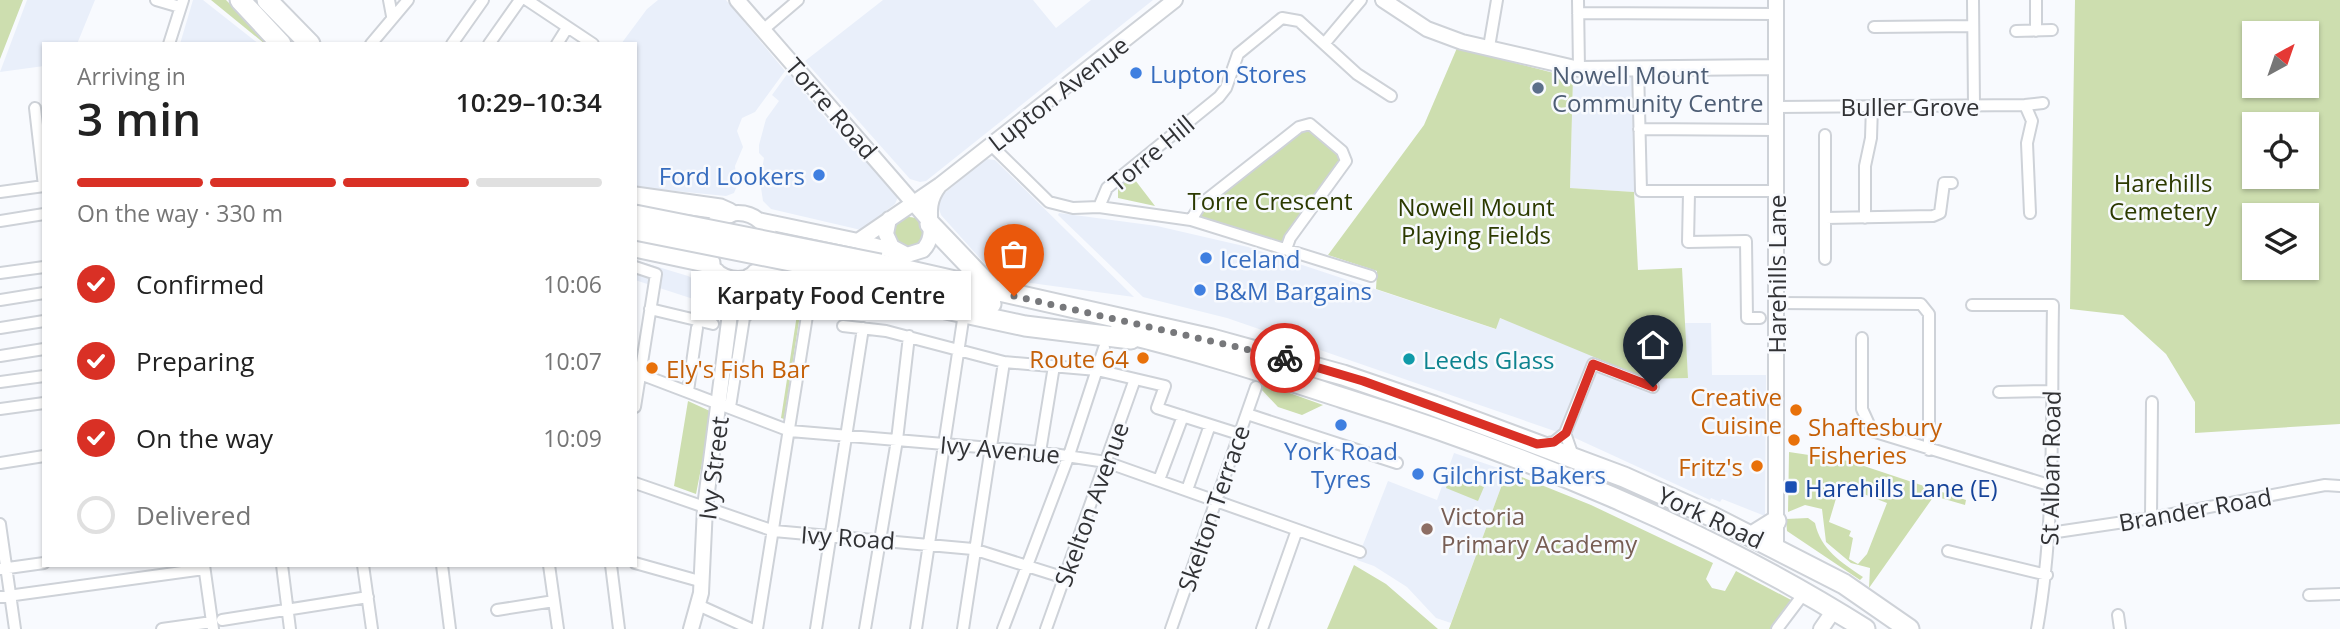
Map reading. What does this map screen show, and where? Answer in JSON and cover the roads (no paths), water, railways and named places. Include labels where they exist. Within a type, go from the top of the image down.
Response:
[{"type":"highway","points":[[240,0],[279,42]]},
{"type":"highway","points":[[275,3],[308,42]]},
{"type":"highway","points":[[637,197],[720,209],[729,214]]},
{"type":"highway","name":"York Road","points":[[637,215],[878,271],[1164,342],[1416,420],[1513,456],[1673,524],[1799,589],[1866,629]]},
{"type":"highway","points":[[928,220],[995,292]]},
{"type":"highway","name":"York Road","points":[[637,230],[995,292],[1281,357],[1363,381],[1624,477],[1752,536],[1823,573],[1909,629]]},
{"type":"highway","points":[[637,248],[713,267]]},
{"type":"highway","points":[[752,275],[962,320],[1164,342]]},
{"type":"highway","points":[[1752,536],[1776,521]]},
{"type":"highway","points":[[1776,548],[1780,564],[1799,589]]},
{"type":"highway","points":[[1823,573],[1838,592],[1839,602],[1834,610]]},
{"type":"street","points":[[156,0],[181,3],[171,42]]},
{"type":"street","points":[[389,0],[392,16]]},
{"type":"street","points":[[372,42],[408,0]]},
{"type":"street","points":[[453,42],[483,0]]},
{"type":"street","points":[[490,42],[520,0]]},
{"type":"street","points":[[527,0],[590,42]]},
{"type":"street","name":"Torre Road","points":[[737,0],[928,220]]},
{"type":"street","points":[[764,29],[798,0]]},
{"type":"street","name":"Lupton Avenue","points":[[859,241],[940,185],[1175,0]]},
{"type":"street","points":[[1324,44],[1361,0]]},
{"type":"street","points":[[1489,47],[1497,0]]},
{"type":"street","points":[[1578,0],[1579,69]]},
{"type":"street","points":[[1973,0],[1974,105]]},
{"type":"street","points":[[2036,0],[2036,31]]},
{"type":"street","points":[[1386,1],[1427,29],[1579,69],[1776,67]]},
{"type":"street","points":[[1578,13],[1776,7]]},
{"type":"street","name":"Harehills Lane","points":[[1776,7],[1776,548]]},
{"type":"street","name":"Torre Hill","points":[[1099,207],[1107,188],[1219,97],[1226,88],[1238,54],[1277,21],[1294,18],[1357,74],[1391,96]]},
{"type":"street","points":[[1874,27],[1973,26]]},
{"type":"street","points":[[558,42],[567,27]]},
{"type":"street","points":[[2016,32],[2052,30]]},
{"type":"street","points":[[1638,67],[1641,191],[1776,191]]},
{"type":"street","name":"Buller Grove","points":[[1776,107],[2025,106],[2043,103]]},
{"type":"street","points":[[1865,218],[1865,166],[1871,138],[1872,106]]},
{"type":"street","points":[[2025,106],[2032,121],[2027,143],[2030,213]]},
{"type":"street","points":[[35,108],[42,169]]},
{"type":"street","points":[[1191,220],[1201,204],[1299,127],[1310,124],[1342,151],[1346,160],[1290,237],[1286,249]]},
{"type":"street","points":[[1639,129],[1776,130]]},
{"type":"street","points":[[1825,135],[1825,259]]},
{"type":"street","points":[[991,145],[1048,202],[1073,208],[1099,207],[1191,220],[1371,276]]},
{"type":"street","points":[[1937,214],[1940,213],[1941,188],[1944,183],[1952,183]]},
{"type":"street","points":[[758,220],[770,239],[768,259],[752,275],[736,279],[713,267],[705,247],[708,231],[729,214],[742,213],[758,220],[912,255],[923,250],[931,239],[929,205],[940,185]]},
{"type":"street","points":[[0,192],[42,186]]},
{"type":"street","points":[[1689,193],[1688,242],[1746,241],[1748,318],[1759,318]]},
{"type":"street","points":[[901,253],[888,240],[894,216],[913,210],[928,220]]},
{"type":"street","points":[[0,220],[42,214]]},
{"type":"street","points":[[1825,218],[1937,214],[1949,218]]},
{"type":"street","points":[[770,239],[785,225]]},
{"type":"street","points":[[0,274],[42,267]]},
{"type":"street","name":"Ivy Street","points":[[713,267],[731,306],[726,405]]},
{"type":"street","points":[[637,268],[656,274],[648,322],[640,347],[638,373]]},
{"type":"street","name":"Ivy Street","points":[[731,306],[752,275]]},
{"type":"street","points":[[0,300],[42,293]]},
{"type":"street","points":[[757,629],[810,297]]},
{"type":"street","points":[[1776,303],[1921,304],[1929,314],[1929,450]]},
{"type":"street","name":"St Alban Road","points":[[1972,305],[2053,306],[2050,533],[2047,575],[2037,629]]},
{"type":"street","points":[[650,309],[713,324]]},
{"type":"street","name":"Ivy Street","points":[[691,629],[703,582],[705,507],[744,318],[752,309],[766,311]]},
{"type":"street","points":[[637,319],[648,322]]},
{"type":"street","points":[[916,629],[962,320]]},
{"type":"street","points":[[0,328],[42,321]]},
{"type":"street","points":[[843,326],[909,336],[1004,362],[1097,370],[1165,386],[1157,408],[1239,434]]},
{"type":"street","points":[[688,391],[697,328]]},
{"type":"street","points":[[816,629],[863,328]]},
{"type":"street","points":[[864,629],[897,440],[909,336]]},
{"type":"street","points":[[1862,338],[1862,409],[1867,425],[1879,436],[2049,485]]},
{"type":"street","points":[[1003,629],[1069,455],[1104,348]]},
{"type":"street","points":[[0,356],[42,349]]},
{"type":"street","points":[[963,629],[973,549],[1004,362]]},
{"type":"street","points":[[1537,444],[1554,442],[1566,433],[1593,364],[1653,387]]},
{"type":"street","points":[[1040,452],[1055,366]]},
{"type":"street","name":"Ivy Avenue","points":[[638,373],[790,431],[1040,452],[1106,462],[1360,552]]},
{"type":"street","points":[[0,383],[42,376]]},
{"type":"street","name":"Skelton Avenue","points":[[1046,629],[1135,379]]},
{"type":"street","name":"Skelton Terrace","points":[[1171,629],[1255,387]]},
{"type":"street","points":[[1999,391],[2051,391]]},
{"type":"street","points":[[2151,402],[2151,518]]},
{"type":"street","points":[[0,409],[42,403]]},
{"type":"street","points":[[1247,414],[1397,463]]},
{"type":"street","points":[[1159,480],[1183,416]]},
{"type":"street","points":[[1187,490],[1210,425]]},
{"type":"street","points":[[1566,433],[1573,457]]},
{"type":"street","points":[[0,463],[42,456]]},
{"type":"street","name":"Ivy Road","points":[[637,484],[774,531],[929,542],[973,549],[1065,578]]},
{"type":"street","name":"Brander Road","points":[[2050,533],[2151,518],[2325,485],[2340,486]]},
{"type":"street","points":[[0,524],[5,596],[14,625],[0,623]]},
{"type":"street","points":[[1262,629],[1297,530]]},
{"type":"street","points":[[1948,551],[2047,575]]},
{"type":"street","points":[[3,569],[42,563]]},
{"type":"street","points":[[637,564],[703,582]]},
{"type":"street","points":[[5,596],[204,567],[215,624]]},
{"type":"street","points":[[282,567],[290,629]]},
{"type":"street","points":[[363,567],[372,629]]},
{"type":"street","points":[[442,567],[450,629]]},
{"type":"street","points":[[549,567],[558,629]]},
{"type":"street","points":[[611,567],[619,629]]},
{"type":"street","points":[[1777,629],[1799,589]]},
{"type":"street","points":[[2309,595],[2340,594]]},
{"type":"street","points":[[170,628],[215,624],[368,597]]},
{"type":"street","points":[[497,610],[554,601]]},
{"type":"street","points":[[698,605],[751,629]]},
{"type":"street","points":[[1821,629],[1834,610]]},
{"type":"street","points":[[2118,615],[2120,629]]},
{"type":"place","name":"Lupton Stores","points":[[1136,73]]},
{"type":"place","name":"Nowell Mount Community Centre","points":[[1538,88]]},
{"type":"place","name":"Ford Lookers","points":[[819,175]]},
{"type":"place","name":"Iceland","points":[[1206,258]]},
{"type":"place","name":"B&M Bargains","points":[[1200,290]]},
{"type":"place","name":"Karpaty Food Centre","points":[[1014,296]]},
{"type":"place","name":"Route 64","points":[[1143,358]]},
{"type":"place","name":"Leeds Glass","points":[[1409,359]]},
{"type":"place","name":"Ely's Fish Bar","points":[[652,368]]},
{"type":"place","name":"Creative Cuisine","points":[[1796,410]]},
{"type":"place","name":"York Road Tyres","points":[[1341,425]]},
{"type":"place","name":"Shaftesbury Fisheries","points":[[1794,440]]},
{"type":"place","name":"Fritz's","points":[[1757,466]]},
{"type":"place","name":"Gilchrist Bakers","points":[[1418,474]]},
{"type":"place","name":"Harehills Lane (E)","points":[[1791,487]]},
{"type":"place","name":"Victoria Primary Academy","points":[[1427,529]]},
{"type":"park label","name":"Harehills Cemetery","points":[[2163,196]]},
{"type":"park label","name":"Torre Crescent","points":[[1270,200]]},
{"type":"park label","name":"Nowell Mount Playing Fields","points":[[1476,220]]}]
